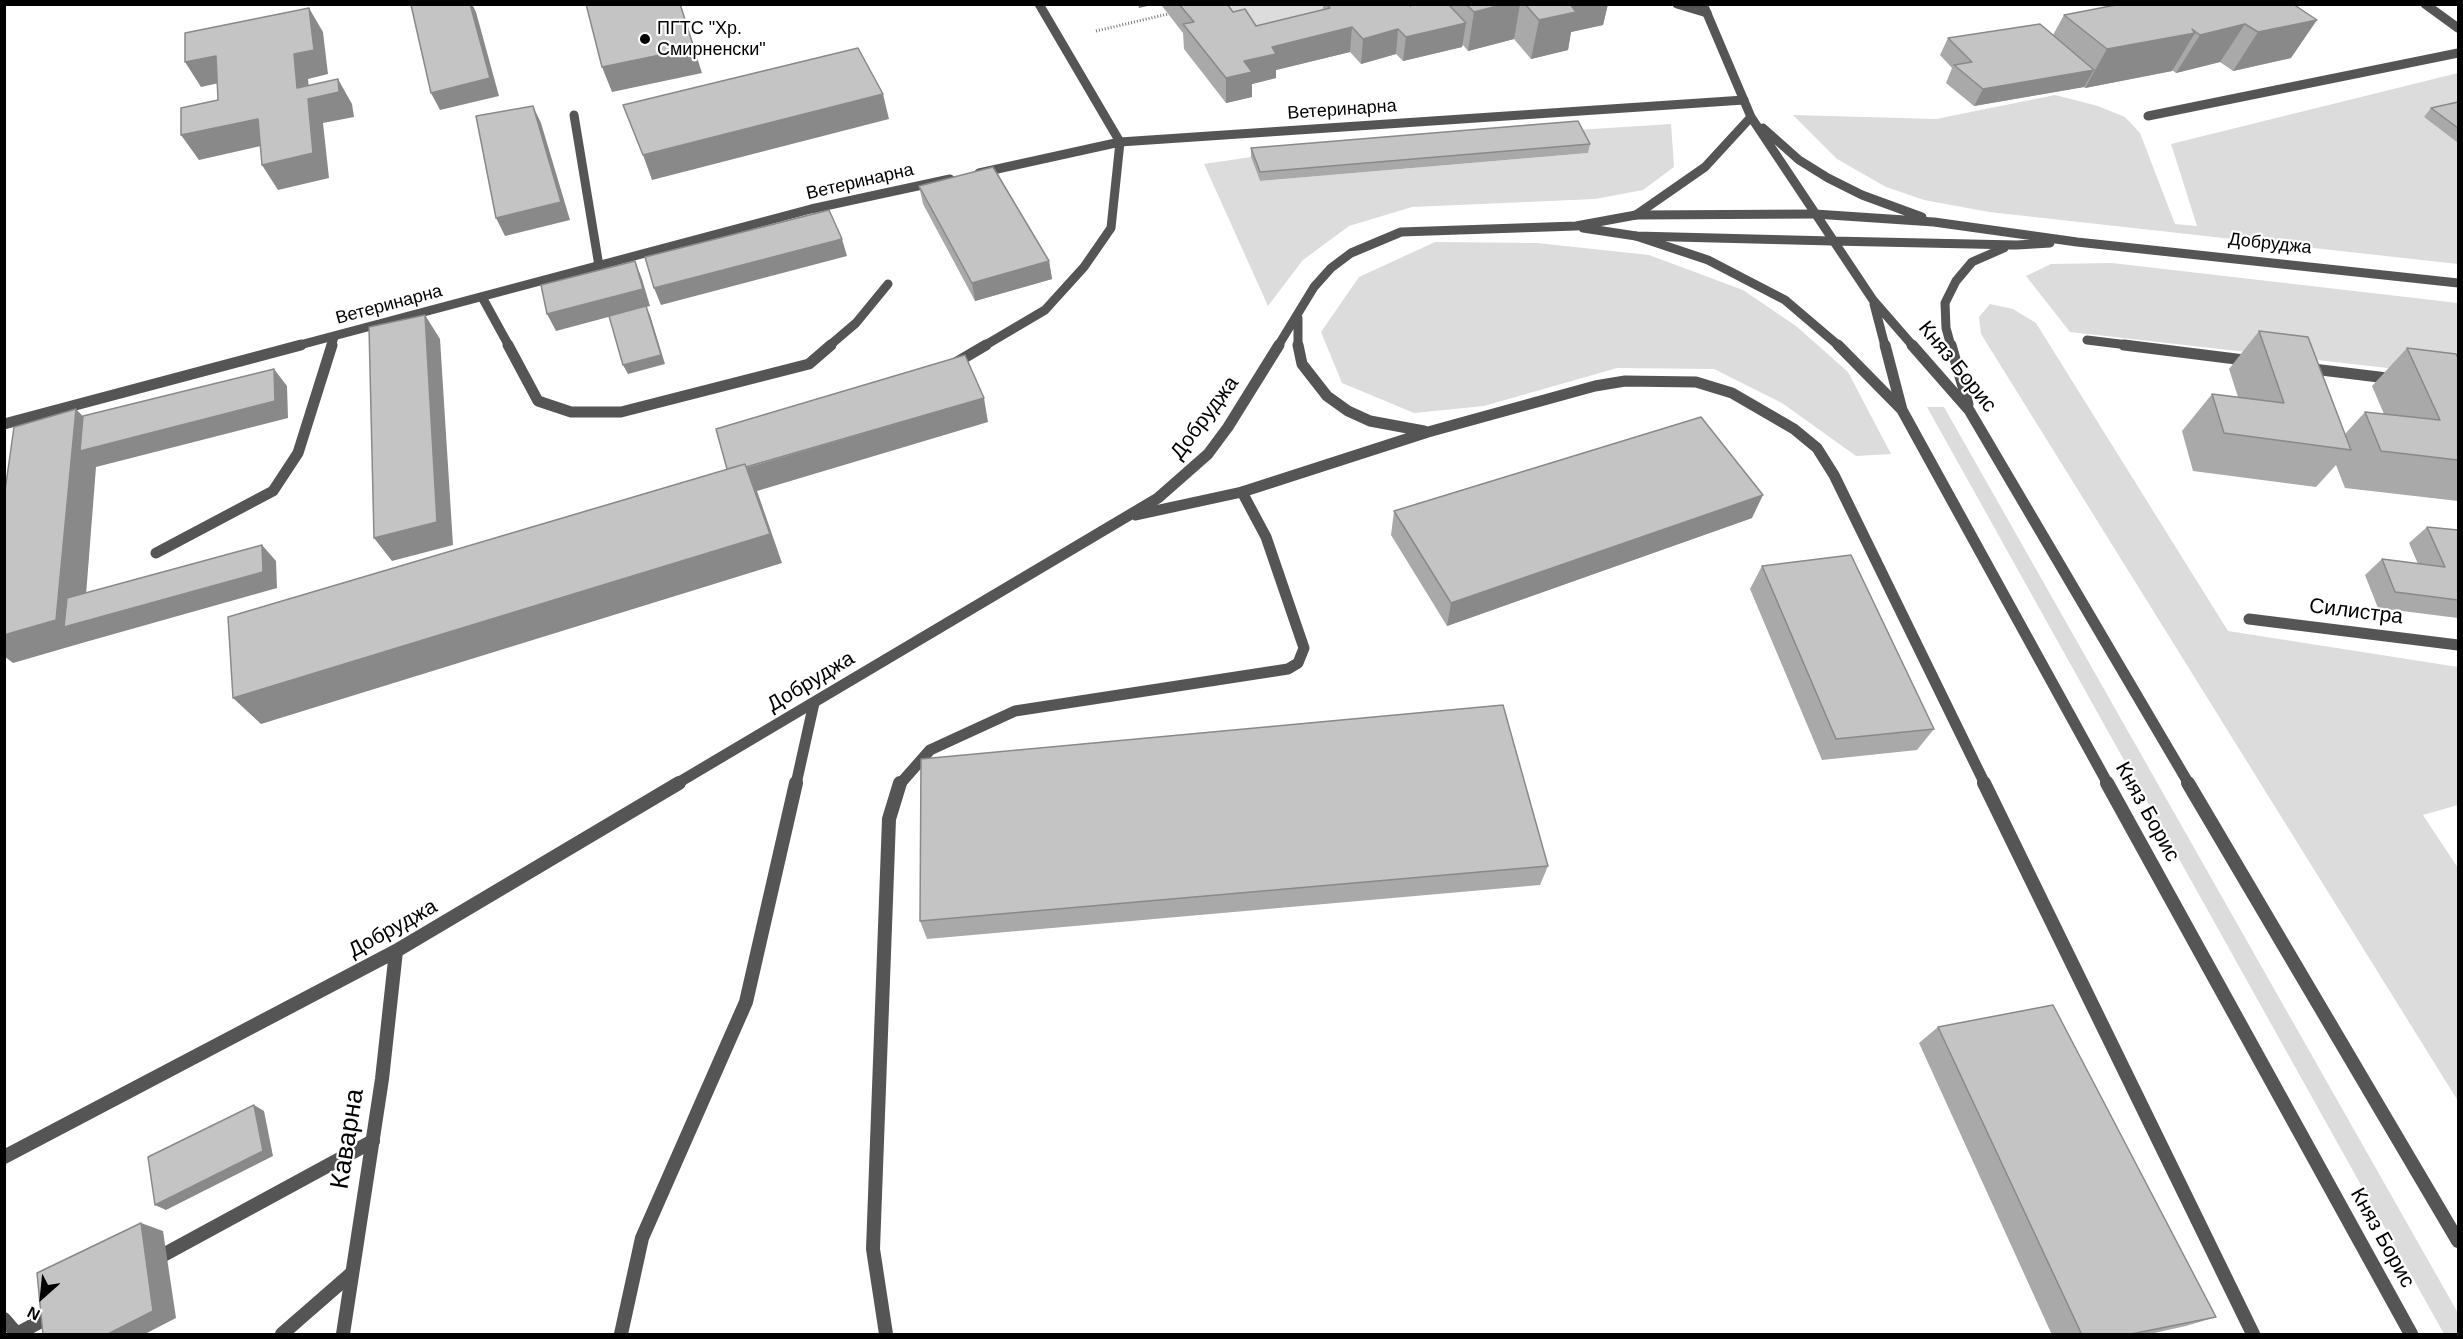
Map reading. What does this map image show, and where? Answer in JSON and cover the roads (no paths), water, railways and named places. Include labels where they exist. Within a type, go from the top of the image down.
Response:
[{"type":"street","points":[[946,369],[1045,310],[1084,267],[1111,228],[1120,142],[1039,4]]},
{"type":"street","points":[[1677,4],[1705,9]]},
{"type":"street","points":[[2425,4],[2458,28]]},
{"type":"street","name":"Княз Борис","points":[[1705,9],[1751,117],[1873,300],[1969,410],[2458,1241]]},
{"type":"street","points":[[2148,116],[2458,53]]},
{"type":"street","name":"Ветеринарна","points":[[971,174],[1120,142],[1744,100]]},
{"type":"street","points":[[574,115],[598,266]]},
{"type":"street","points":[[1636,215],[1705,167],[1751,117],[1799,160],[1828,178],[1862,195],[1934,222]]},
{"type":"street","name":"Ветеринарна","points":[[4,424],[811,209],[960,177]]},
{"type":"street","points":[[1576,226],[1636,215],[1815,214],[1934,222],[2078,242]]},
{"type":"street","points":[[1576,226],[1636,236],[2017,245],[2078,242]]},
{"type":"street","name":"Добруджа","points":[[4,1157],[396,951],[1158,498],[1208,454],[1314,287],[1331,268],[1351,253],[1401,232],[1576,226]]},
{"type":"street","points":[[1636,236],[1708,260],[1785,300],[1832,339],[1902,410]]},
{"type":"street","name":"Добруджа","points":[[2078,242],[2458,283]]},
{"type":"street","points":[[1969,410],[1946,328],[1946,303],[1956,281],[1972,262],[1985,254],[2017,245]]},
{"type":"street","points":[[482,297],[538,400],[571,412],[621,412],[809,364],[856,323],[888,284]]},
{"type":"street","name":"Княз Борис","points":[[1873,300],[1902,410],[2411,1335]]},
{"type":"street","points":[[1298,315],[1296,342],[1302,364],[1327,396],[1348,411],[1370,421],[1428,432]]},
{"type":"street","points":[[156,553],[273,491],[298,453],[333,336]]},
{"type":"street","points":[[2087,340],[2261,362]]},
{"type":"street","points":[[2296,366],[2412,381]]},
{"type":"street","points":[[1127,518],[1242,492],[1428,432],[1595,386],[1663,380],[1696,382],[1732,393],[1774,415],[1816,448],[1834,475],[2253,1335]]},
{"type":"street","points":[[886,1335],[873,1250],[889,819],[900,783],[930,750],[1015,711],[1288,669],[1298,663],[1304,648],[1266,537],[1242,492]]},
{"type":"street","name":"Силистра","points":[[2249,619],[2458,645]]},
{"type":"street","points":[[621,1335],[642,1238],[746,1002],[814,703]]},
{"type":"street","name":"Каварна","points":[[343,1335],[373,1141],[396,951]]},
{"type":"street","points":[[142,1266],[373,1141]]},
{"type":"street","points":[[282,1335],[352,1273]]},
{"type":"street","points":[[4,1319],[17,1334],[69,1306]]},
{"type":"place","name":"ПГТС \"Хр. Смирненски\"","points":[[645,39]]}]
